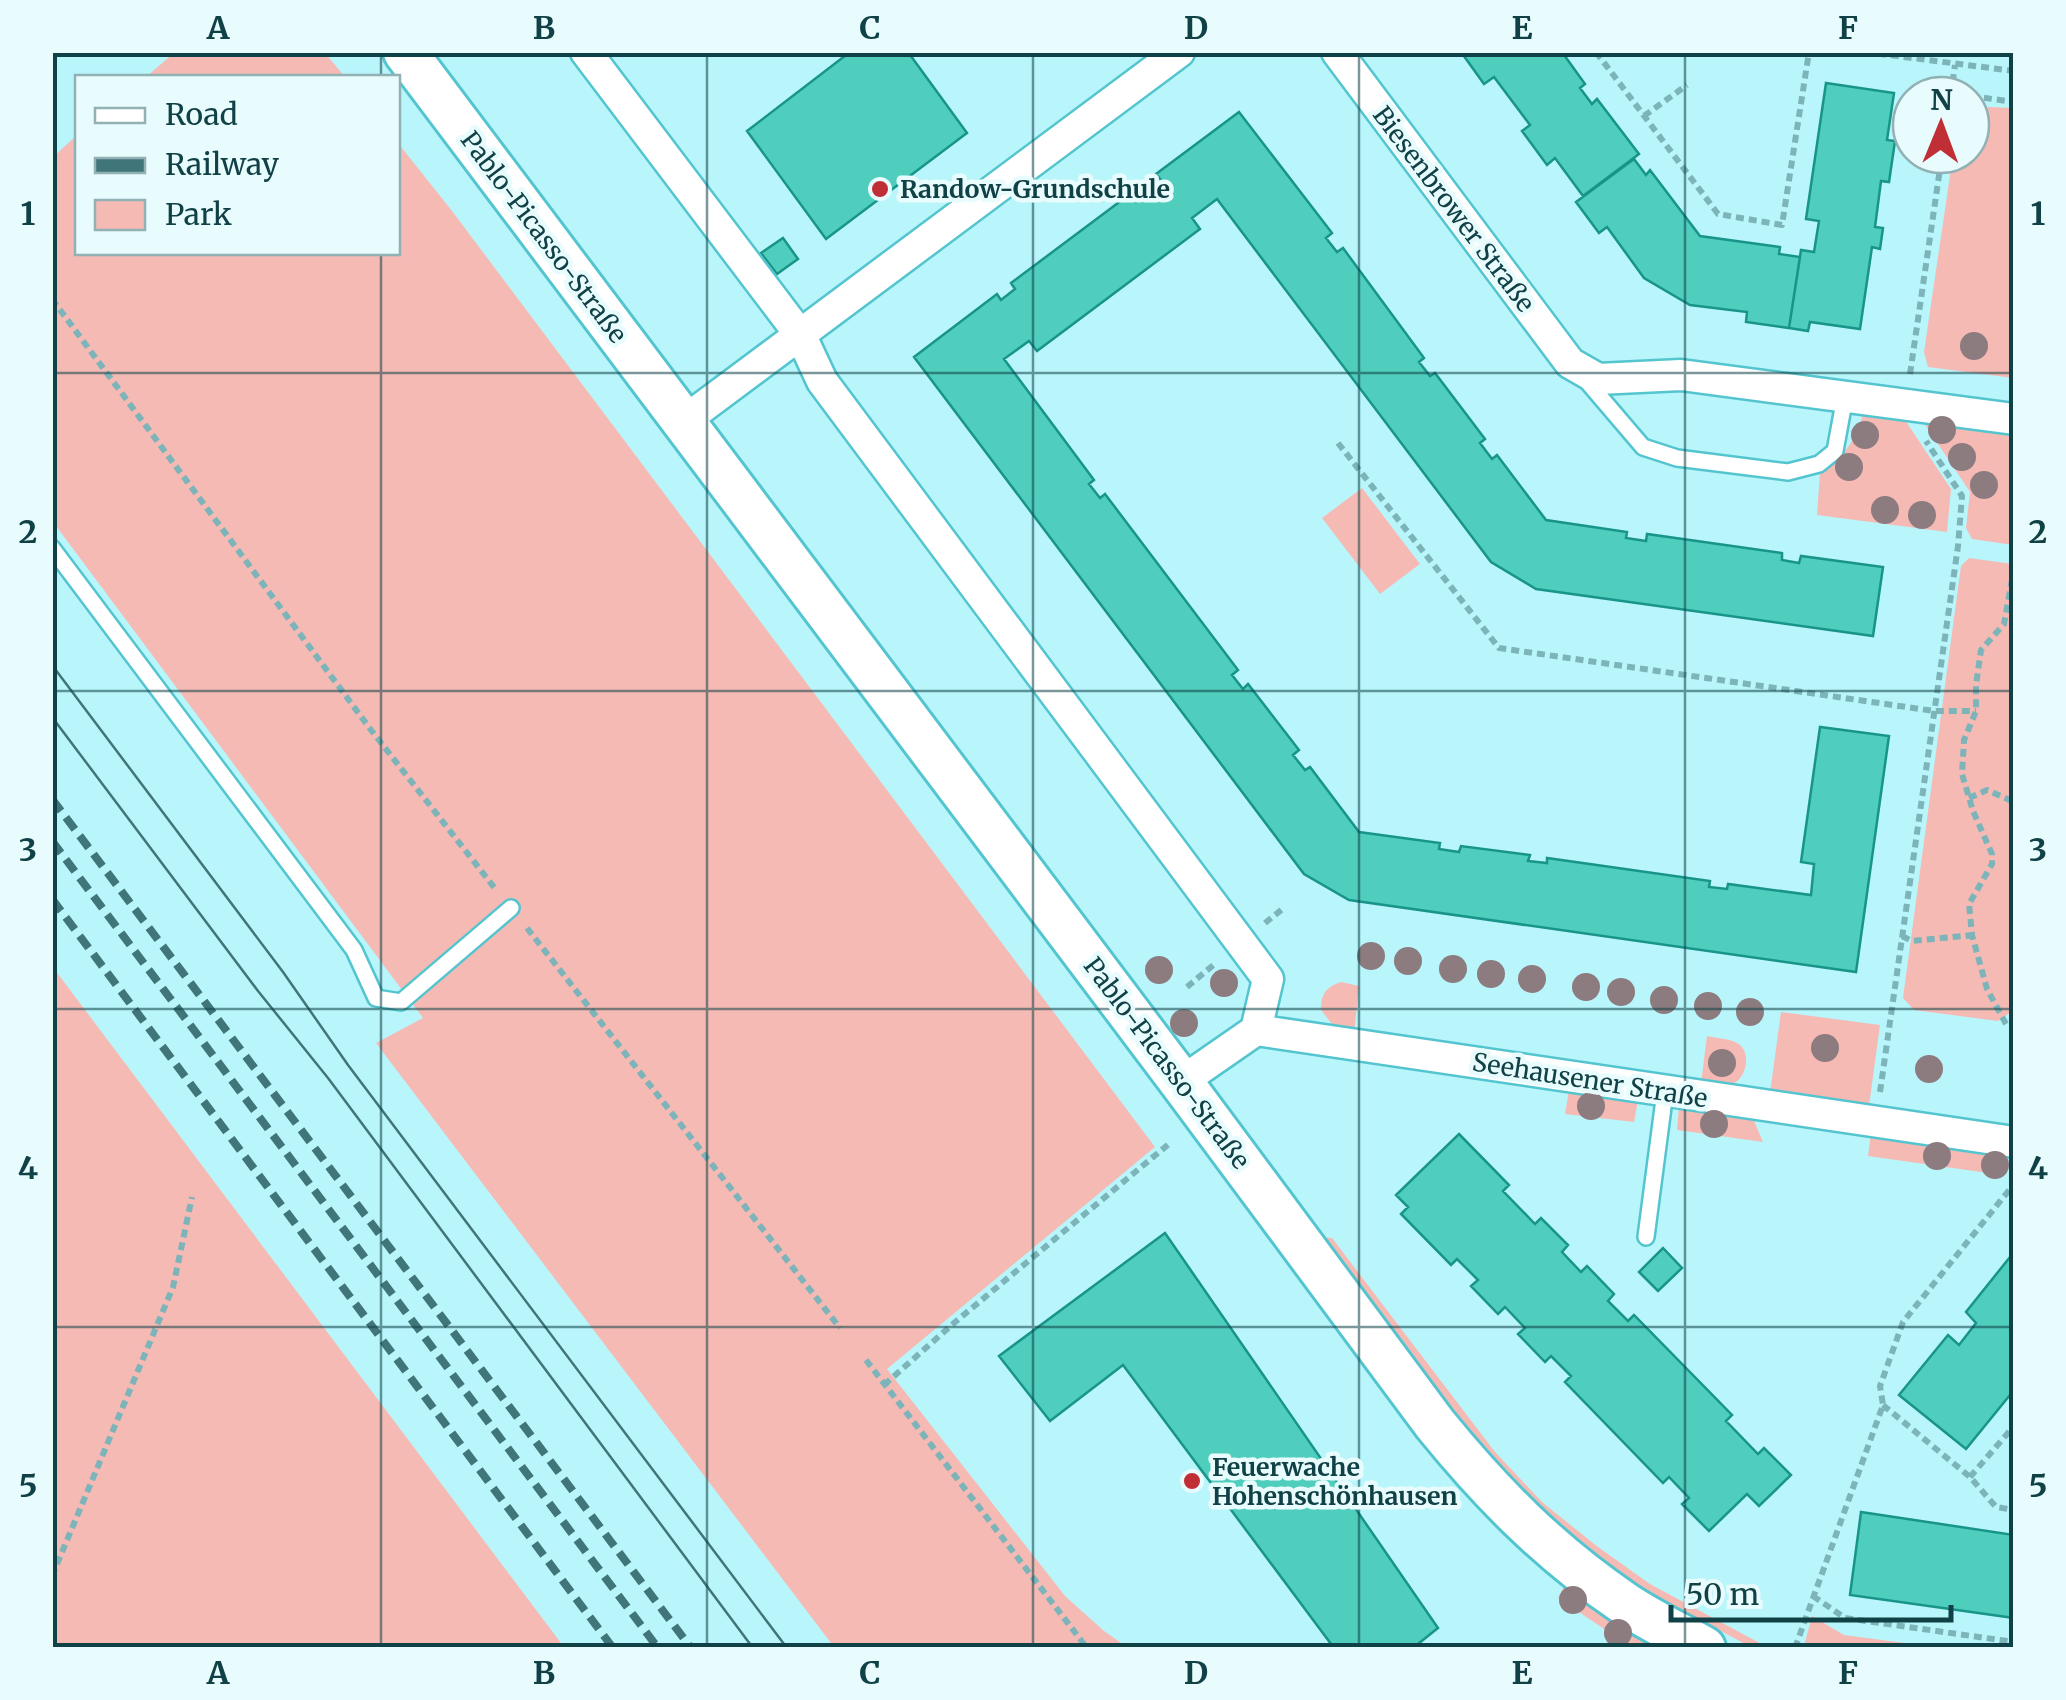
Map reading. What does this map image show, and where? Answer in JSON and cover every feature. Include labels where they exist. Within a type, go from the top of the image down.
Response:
[{"type":"main road","name":"Pablo-Picasso-Straße","points":[[405,52],[1477,1476],[1522,1523],[1574,1567],[1626,1605],[1704,1648]]},
{"type":"street","points":[[586,52],[800,336],[822,381],[1268,979],[1256,1030],[1181,1082]]},
{"type":"street","points":[[684,421],[1179,52]]},
{"type":"street","name":"Biesenbrower Straße","points":[[1337,52],[1572,364]]},
{"type":"street","points":[[1572,364],[1598,379],[1681,375],[2014,419]]},
{"type":"street","name":"Seehausener Straße","points":[[1256,1030],[2014,1142]]},
{"type":"lane","name":"Biesenbrower Straße","points":[[1572,364],[1642,448],[1677,458],[1788,472],[1820,464],[1835,452],[1844,397]]},
{"type":"lane","points":[[52,548],[354,950],[376,998],[401,1002],[511,908]]},
{"type":"lane","points":[[1646,1238],[1665,1092]]},
{"type":"path","points":[[1596,52],[1718,214],[1782,225],[1810,52]]},
{"type":"path","points":[[1865,52],[2014,71]]},
{"type":"path","points":[[1954,75],[1955,65]]},
{"type":"path","points":[[1644,116],[1686,84]]},
{"type":"path","points":[[1876,1123],[1962,496],[1906,404],[1939,175]]},
{"type":"path","points":[[52,299],[372,730],[840,1328]]},
{"type":"path","points":[[1338,443],[1499,648],[1934,711],[1976,712]]},
{"type":"path","points":[[2006,1024],[1986,989],[1972,935],[1968,904],[1992,864],[1992,854],[1962,774],[1964,740],[1976,712],[1981,650],[2004,624],[2014,570]]},
{"type":"path","points":[[1969,798],[1987,790],[2014,802]]},
{"type":"path","points":[[1902,936],[1912,941],[1972,935]]},
{"type":"path","points":[[884,1385],[1170,1143]]},
{"type":"path","points":[[1795,1648],[1883,1405],[1880,1386],[1903,1322],[2014,1184]]},
{"type":"path","points":[[52,1576],[173,1287],[192,1197]]},
{"type":"path","points":[[866,1360],[1087,1648]]},
{"type":"path","points":[[1883,1405],[1970,1478],[1996,1507],[2014,1510]]},
{"type":"path","points":[[1970,1478],[2014,1426]]},
{"type":"path","points":[[1813,1596],[1844,1618],[2014,1642]]},
{"type":"green space","points":[[175,52],[325,53],[343,75],[148,75]]},
{"type":"green space","points":[[1991,107],[2013,108],[2013,378],[1928,367],[1924,352],[1950,175],[1991,175]]},
{"type":"green space","points":[[75,137],[75,255],[400,255],[400,146],[1155,1147],[887,1369],[1065,1596],[1127,1647],[834,1647],[376,1043],[423,1018],[53,522],[53,157]]},
{"type":"green space","points":[[1864,411],[1901,414],[1951,489],[1947,532],[1817,515],[1820,472],[1849,446]]},
{"type":"green space","points":[[1920,417],[2013,430],[2013,545],[1972,539],[1966,528],[1970,492]]},
{"type":"green space","points":[[1362,488],[1420,564],[1380,594],[1322,518]]},
{"type":"green space","points":[[1969,558],[2013,564],[2014,1010],[1998,1021],[1914,1010],[1903,998],[1961,566]]},
{"type":"green space","points":[[52,966],[564,1647],[53,1647]]},
{"type":"green space","points":[[1341,982],[1359,986],[1354,1034],[1335,1028],[1321,1010],[1325,992]]},
{"type":"green space","points":[[1781,1012],[1880,1025],[1869,1106],[1770,1093]]},
{"type":"green space","points":[[1707,1036],[1733,1041],[1744,1050],[1745,1069],[1733,1084],[1701,1083]]},
{"type":"green space","points":[[1569,1090],[1638,1100],[1634,1122],[1565,1114]]},
{"type":"green space","points":[[1679,1106],[1752,1116],[1763,1142],[1677,1130]]},
{"type":"green space","points":[[1871,1133],[2005,1153],[2002,1175],[1868,1156]]},
{"type":"green space","points":[[1323,1237],[1332,1238],[1495,1452],[1543,1503],[1650,1584],[1767,1647],[1751,1647],[1655,1596],[1609,1566],[1539,1509],[1464,1429]]},
{"type":"green space","points":[[1565,1585],[1664,1647],[1631,1647],[1558,1598]]},
{"type":"green space","points":[[1812,1616],[1844,1635],[1935,1647],[1807,1647],[1804,1646]]},
{"type":"building","points":[[850,52],[908,52],[967,133],[826,239],[747,131]]},
{"type":"building","points":[[1461,52],[1562,52],[1585,84],[1580,88],[1592,104],[1597,99],[1639,154],[1583,196],[1555,158],[1547,165],[1522,131],[1530,125],[1494,77],[1484,84]]},
{"type":"building","points":[[1826,83],[1891,93],[1887,140],[1891,140],[1891,168],[1889,182],[1881,181],[1875,227],[1883,228],[1880,249],[1872,247],[1860,329],[1810,322],[1808,331],[1789,328],[1801,250],[1814,252],[1819,221],[1806,219]]},
{"type":"building","points":[[1239,112],[1332,233],[1326,238],[1337,252],[1343,248],[1424,358],[1419,362],[1430,376],[1435,373],[1485,439],[1480,443],[1492,459],[1497,455],[1546,520],[1627,532],[1626,538],[1646,541],[1647,534],[1782,553],[1782,560],[1799,563],[1801,556],[1883,567],[1873,636],[1536,589],[1491,562],[1217,199],[1192,218],[1200,229],[1037,351],[1029,341],[1004,359],[1094,480],[1089,484],[1100,498],[1105,494],[1238,670],[1232,675],[1243,689],[1248,684],[1299,750],[1293,755],[1305,770],[1310,767],[1359,832],[1440,843],[1439,849],[1459,852],[1461,846],[1530,855],[1528,861],[1547,863],[1547,858],[1710,881],[1709,887],[1727,889],[1728,884],[1811,895],[1814,864],[1801,862],[1820,727],[1889,736],[1856,972],[1349,900],[1304,874],[914,357],[997,294],[1001,300],[1015,289],[1011,283],[1142,185],[1146,190],[1161,180],[1156,174]]},
{"type":"building","points":[[1634,159],[1646,175],[1650,170],[1700,236],[1780,247],[1779,254],[1800,257],[1789,328],[1746,322],[1747,312],[1690,305],[1644,278],[1607,227],[1599,233],[1576,202]]},
{"type":"building","points":[[783,238],[798,259],[777,274],[761,253]]},
{"type":"building","points":[[1459,1134],[1509,1185],[1503,1191],[1535,1224],[1541,1218],[1568,1245],[1562,1252],[1581,1272],[1587,1266],[1614,1294],[1608,1301],[1628,1321],[1634,1315],[1732,1415],[1726,1421],[1758,1454],[1764,1448],[1791,1475],[1759,1506],[1747,1494],[1709,1531],[1682,1504],[1689,1498],[1669,1477],[1663,1483],[1565,1382],[1571,1376],[1551,1356],[1545,1362],[1518,1334],[1525,1328],[1505,1307],[1498,1314],[1471,1286],[1478,1280],[1457,1259],[1451,1265],[1401,1214],[1408,1207],[1396,1195]]},
{"type":"building","points":[[1165,1233],[1438,1628],[1413,1648],[1334,1648],[1123,1365],[1050,1421],[999,1356]]},
{"type":"building","points":[[1663,1248],[1682,1268],[1658,1291],[1639,1272]]},
{"type":"building","points":[[2014,1252],[2014,1390],[1966,1449],[1899,1395],[1948,1335],[1959,1345],[1976,1323],[1966,1312]]},
{"type":"building","points":[[1861,1512],[2014,1535],[2014,1618],[1850,1595]]},
{"type":"tram line","points":[[52,665],[787,1648]]},
{"type":"tram line","points":[[52,717],[328,1078],[753,1648]]},
{"type":"railway","points":[[52,799],[691,1648]]},
{"type":"railway","points":[[52,841],[658,1648]]},
{"type":"railway","points":[[52,899],[613,1648]]},
{"type":"place","name":"Randow-Grundschule","points":[[880,189]]},
{"type":"place","name":"Feuerwache Hohenschönhausen","points":[[1192,1481]]}]
